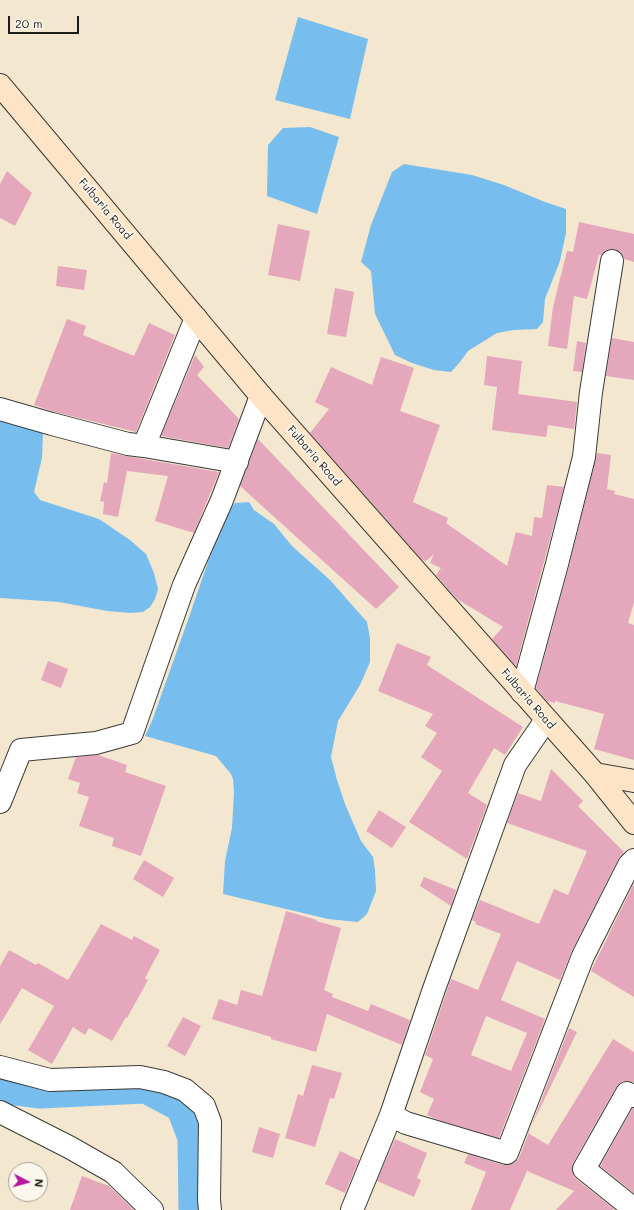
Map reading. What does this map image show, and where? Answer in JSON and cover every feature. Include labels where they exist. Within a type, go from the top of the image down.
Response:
[{"type":"main road","name":"Fulbaria Road","points":[[2,90],[261,396],[595,774],[634,823]]},
{"type":"main road","points":[[595,774],[634,781]]},
{"type":"street","points":[[522,692],[584,457],[591,392],[612,261]]},
{"type":"street","points":[[144,446],[196,318]]},
{"type":"street","points":[[0,802],[21,750],[96,743],[132,733],[184,585],[222,500],[261,396]]},
{"type":"street","points":[[0,409],[128,444],[236,462]]},
{"type":"street","points":[[352,1210],[390,1115],[434,989],[516,765],[546,720]]},
{"type":"street","points":[[390,1115],[406,1123],[507,1153],[583,956],[629,865],[634,860]]},
{"type":"street","points":[[0,1067],[50,1080],[140,1077],[164,1082],[185,1090],[204,1106],[210,1122],[210,1210]]},
{"type":"street","points":[[634,1096],[627,1093],[584,1169],[634,1209]]},
{"type":"street","points":[[0,1112],[69,1147],[113,1172],[152,1210]]},
{"type":"water","points":[[298,17],[368,39],[350,119],[275,100]]},
{"type":"water","points":[[310,127],[339,137],[317,214],[267,196],[268,145],[283,128]]},
{"type":"water","points":[[404,164],[472,175],[504,185],[566,209],[566,233],[560,261],[545,299],[543,322],[537,329],[513,330],[497,333],[468,351],[451,372],[434,370],[412,363],[395,355],[375,314],[371,271],[361,262],[371,225],[392,172]]},
{"type":"water","points":[[0,417],[43,433],[42,458],[34,492],[40,500],[99,519],[130,540],[146,554],[154,573],[158,589],[155,599],[150,607],[143,612],[131,613],[107,611],[59,602],[0,598]]},
{"type":"water","points":[[249,502],[254,510],[274,524],[292,546],[330,580],[367,622],[370,638],[370,662],[360,685],[338,721],[331,757],[345,804],[361,841],[373,857],[376,891],[367,914],[358,922],[328,919],[223,894],[225,861],[232,828],[234,792],[231,774],[216,756],[145,736],[152,721],[222,521],[235,503]]},
{"type":"building","points":[[7,171],[32,193],[15,226],[0,218],[0,184]]},
{"type":"building","points":[[579,222],[634,234],[634,262],[624,259],[620,252],[614,249],[607,250],[599,255],[587,299],[574,296],[567,349],[548,346],[553,307],[567,251],[573,252]]},
{"type":"building","points":[[278,224],[310,231],[300,281],[268,275]]},
{"type":"building","points":[[58,266],[87,270],[84,290],[56,286]]},
{"type":"building","points":[[335,288],[354,292],[346,337],[327,334]]},
{"type":"building","points":[[67,319],[86,326],[83,335],[134,356],[149,323],[175,335],[136,432],[55,412],[34,405]]},
{"type":"building","points":[[612,338],[634,342],[634,380],[606,376]]},
{"type":"building","points":[[577,341],[586,343],[582,372],[573,371]]},
{"type":"building","points":[[195,355],[204,367],[197,375],[239,419],[228,448],[161,436]]},
{"type":"building","points":[[487,356],[522,361],[518,394],[577,402],[574,429],[548,425],[546,437],[492,430],[497,387],[484,385]]},
{"type":"building","points":[[381,357],[414,368],[400,411],[440,425],[413,502],[448,518],[446,523],[507,566],[516,532],[532,536],[534,517],[542,518],[547,485],[564,487],[516,666],[492,639],[503,627],[457,599],[436,575],[441,568],[430,563],[434,554],[426,561],[422,560],[310,433],[329,409],[315,402],[331,367],[372,385]]},
{"type":"building","points":[[258,439],[399,587],[376,609],[240,486]]},
{"type":"building","points":[[111,453],[219,472],[194,533],[155,521],[168,476],[127,471],[118,517],[103,514],[104,502],[100,501],[104,482],[107,483]]},
{"type":"building","points":[[597,453],[611,455],[607,489],[615,491],[614,494],[634,499],[634,602],[628,623],[634,625],[634,760],[594,749],[604,714],[555,701],[555,703],[547,701],[536,688],[569,567]]},
{"type":"building","points":[[397,643],[431,657],[427,665],[523,727],[505,755],[494,748],[468,793],[487,805],[467,859],[409,822],[442,771],[421,757],[437,733],[425,726],[433,714],[378,691]]},
{"type":"building","points":[[48,661],[68,669],[61,688],[41,680]]},
{"type":"building","points":[[98,755],[127,765],[125,772],[166,786],[141,856],[112,846],[114,838],[79,826],[89,797],[77,793],[80,783],[68,779],[76,757]]},
{"type":"building","points":[[551,769],[583,801],[578,806],[624,852],[618,859],[572,950],[560,980],[517,961],[501,1000],[545,1019],[499,1138],[438,1120],[427,1115],[434,1099],[420,1092],[433,1059],[425,1055],[451,979],[478,990],[501,934],[475,924],[476,922],[472,920],[480,900],[539,924],[554,889],[568,895],[587,851],[507,823],[518,793],[541,801]],"holes":[[[486,1016],[527,1033],[511,1071],[471,1055]]]},
{"type":"building","points":[[379,810],[406,827],[392,848],[366,831]]},
{"type":"building","points":[[144,860],[174,878],[163,897],[133,879]]},
{"type":"building","points":[[424,877],[456,890],[451,906],[420,886]]},
{"type":"building","points":[[634,883],[634,997],[591,971]]},
{"type":"building","points":[[286,911],[341,928],[324,990],[333,994],[332,997],[368,1011],[371,1004],[410,1020],[402,1045],[327,1014],[316,1052],[271,1039],[271,1037],[212,1019],[219,999],[237,1005],[241,990],[262,996]]},
{"type":"building","points":[[101,924],[132,940],[134,936],[160,950],[145,978],[148,980],[127,1018],[126,1017],[112,1041],[89,1028],[85,1035],[73,1027],[52,1064],[28,1050],[54,1006],[22,988],[0,1024],[0,966],[9,950],[36,965],[38,963],[68,980]]},
{"type":"building","points":[[183,1017],[201,1026],[185,1056],[167,1046]]},
{"type":"building","points":[[569,1028],[577,1032],[531,1127]]},
{"type":"building","points":[[613,1039],[634,1052],[634,1082],[626,1081],[620,1083],[616,1087],[573,1163],[572,1168],[576,1179],[614,1209],[613,1210],[556,1210],[574,1191],[527,1171],[510,1210],[471,1210],[486,1172],[464,1163],[468,1154],[503,1165],[510,1165],[519,1158],[528,1133],[548,1145]]},
{"type":"building","points":[[312,1065],[342,1073],[334,1099],[330,1098],[315,1147],[285,1138],[298,1094],[303,1096]]},
{"type":"building","points":[[634,1108],[634,1193],[600,1166]]},
{"type":"building","points":[[259,1127],[280,1134],[273,1158],[252,1152]]},
{"type":"building","points":[[395,1139],[427,1153],[417,1178],[421,1180],[414,1197],[377,1181]]},
{"type":"building","points":[[340,1151],[359,1160],[345,1193],[325,1184]]},
{"type":"building","points":[[82,1176],[109,1186],[134,1210],[70,1210]]},
{"type":"waterway","points":[[0,1091],[40,1096],[145,1091],[179,1109],[190,1138],[191,1210]]}]
